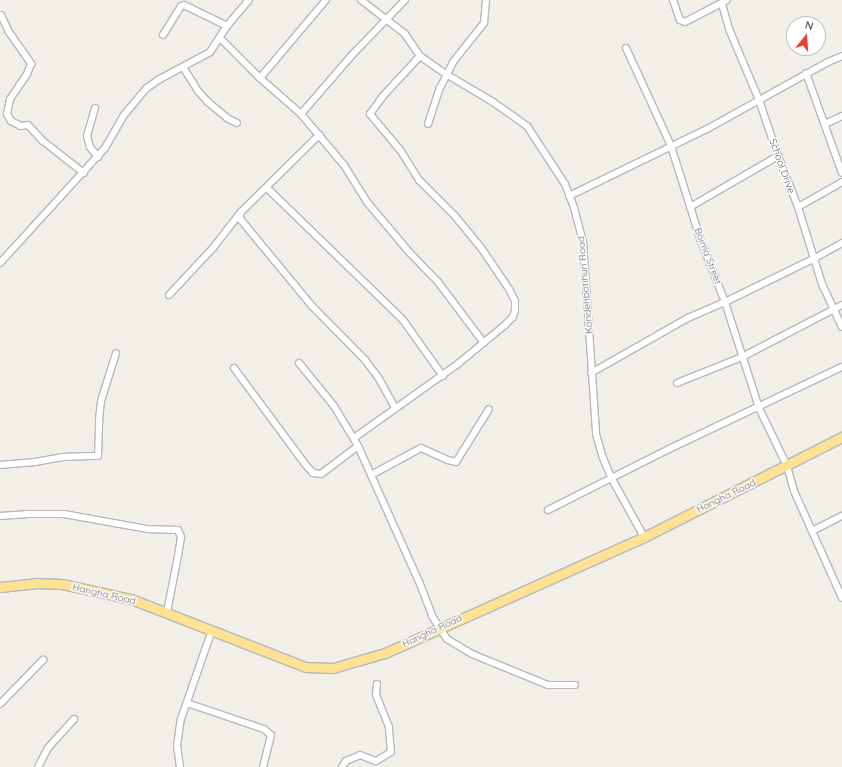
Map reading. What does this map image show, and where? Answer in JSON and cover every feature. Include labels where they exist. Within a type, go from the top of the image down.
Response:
[{"type":"highway","name":"Hangha Road","points":[[0,587],[36,583],[62,584],[131,599],[305,667],[321,669],[334,668],[385,653],[440,627],[644,537],[842,437]]},
{"type":"street","points":[[0,264],[98,157],[108,144],[124,115],[147,88],[158,80],[210,52],[227,26],[249,0]]},
{"type":"street","points":[[260,78],[326,0]]},
{"type":"street","name":"Kondehbotihun Road","points":[[361,0],[405,34],[420,56],[446,74],[493,102],[527,126],[559,174],[569,196],[583,241],[590,326],[591,373],[596,434],[603,458],[612,479],[644,537]]},
{"type":"street","points":[[301,114],[337,72],[405,0]]},
{"type":"street","points":[[428,124],[446,74],[464,46],[484,23],[486,0]]},
{"type":"street","points":[[673,0],[680,20],[685,22],[725,2]]},
{"type":"street","name":"School Drive","points":[[725,2],[729,29],[759,100],[778,156],[798,207],[822,284],[842,328]]},
{"type":"street","points":[[163,35],[181,6],[184,5],[227,26]]},
{"type":"street","points":[[2,15],[9,32],[31,64],[27,74],[10,99],[7,114],[11,121],[21,126],[28,125],[43,140],[84,173]]},
{"type":"street","points":[[220,38],[260,78],[301,114],[344,165],[367,202],[410,253],[438,282],[484,343]]},
{"type":"street","name":"Boima Street","points":[[626,48],[671,146],[701,240],[726,302],[759,408],[787,466],[794,491],[842,598]]},
{"type":"street","points":[[354,438],[443,376],[513,317],[515,301],[496,268],[455,216],[419,180],[400,150],[370,114],[383,96],[420,56]]},
{"type":"street","points":[[569,196],[671,146],[759,100],[806,73],[842,56]]},
{"type":"street","points":[[183,67],[198,91],[208,102],[227,118],[237,123]]},
{"type":"street","points":[[806,73],[842,173]]},
{"type":"street","points":[[95,108],[87,136],[90,147],[98,157]]},
{"type":"street","points":[[825,124],[842,116]]},
{"type":"street","points":[[169,295],[213,248],[240,216],[241,212],[319,135]]},
{"type":"street","points":[[690,207],[778,156]]},
{"type":"street","points":[[798,207],[842,182]]},
{"type":"street","points":[[267,188],[403,320],[443,376]]},
{"type":"street","points":[[240,216],[241,220],[312,306],[370,366],[378,377],[395,408]]},
{"type":"street","points":[[591,373],[688,318],[726,302],[842,243]]},
{"type":"street","points":[[677,383],[742,357],[842,305]]},
{"type":"street","points":[[0,465],[35,462],[62,457],[98,456],[98,420],[101,401],[116,353]]},
{"type":"street","points":[[299,363],[334,406],[354,438],[420,584],[432,616],[447,639],[472,654],[548,685],[575,685]]},
{"type":"street","points":[[548,510],[669,449],[759,408],[842,367]]},
{"type":"street","points":[[234,368],[313,473],[321,474],[358,446]]},
{"type":"street","points":[[371,475],[421,448],[456,462],[489,409]]},
{"type":"street","points":[[0,516],[64,514],[107,520],[147,529],[178,530],[181,537],[167,612]]},
{"type":"street","points":[[812,531],[842,516]]},
{"type":"street","points":[[180,767],[177,746],[178,736],[187,703],[212,630]]},
{"type":"street","points":[[0,704],[43,660]]},
{"type":"street","points":[[342,767],[346,761],[360,755],[376,761],[391,752],[389,727],[376,695],[377,684]]},
{"type":"street","points":[[187,703],[264,729],[271,735],[263,767]]},
{"type":"street","points":[[38,767],[48,748],[74,719]]}]
